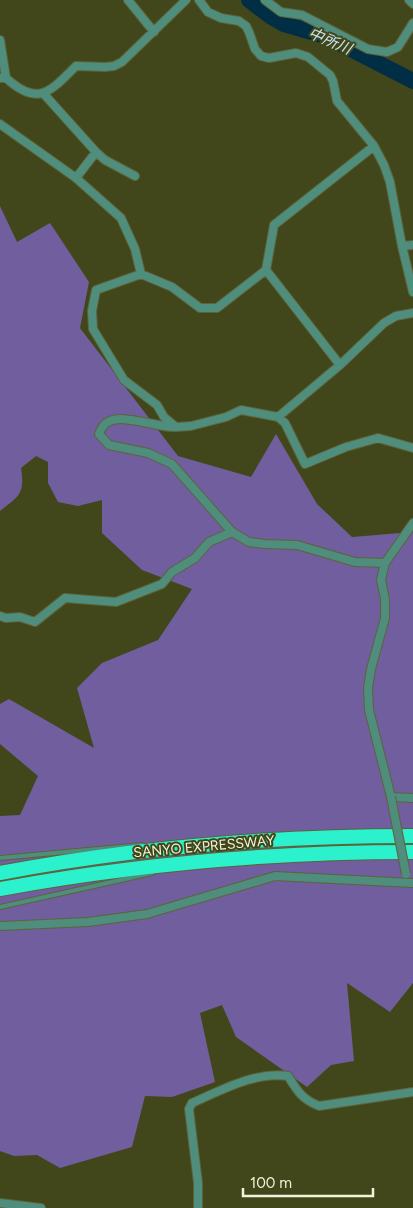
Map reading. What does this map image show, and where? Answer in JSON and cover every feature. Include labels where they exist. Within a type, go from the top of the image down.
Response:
[{"type":"highway","name":"SANYO EXPRESSWAY","points":[[0,873],[48,864],[154,850],[268,840],[413,836]]},
{"type":"highway","name":"SANYO EXPRESSWAY","points":[[0,889],[158,865],[270,856],[413,852]]},
{"type":"street","points":[[128,0],[154,32]]},
{"type":"street","points":[[0,40],[3,78],[29,94],[42,93],[60,82],[76,66],[105,67],[114,66],[122,62],[186,0]]},
{"type":"street","points":[[199,0],[208,12],[221,18],[239,21],[246,26],[250,32],[255,49],[261,56],[270,58],[296,52],[308,58],[330,75],[337,101],[374,146],[384,165],[390,182],[413,292]]},
{"type":"street","points":[[266,0],[281,12],[302,15],[368,49],[387,52],[398,47],[413,23]]},
{"type":"street","points":[[409,0],[413,4]]},
{"type":"street","points":[[42,93],[96,152],[105,160],[135,176]]},
{"type":"street","points":[[0,124],[76,178],[121,218],[135,249],[141,274]]},
{"type":"street","points":[[176,427],[164,417],[157,405],[124,380],[94,329],[92,311],[96,290],[141,274],[172,287],[200,308],[217,308],[266,270],[274,225],[374,146]]},
{"type":"street","points":[[76,178],[96,152]]},
{"type":"street","points":[[402,246],[413,244]]},
{"type":"street","points":[[266,270],[340,365]]},
{"type":"street","points":[[278,416],[340,365],[384,323],[396,316],[413,313]]},
{"type":"street","points":[[385,563],[355,562],[297,545],[250,542],[232,532],[172,464],[148,453],[109,445],[99,434],[105,424],[116,419],[131,419],[146,424],[168,427],[191,426],[226,417],[242,410],[278,416],[285,423],[305,464],[378,438],[413,448]]},
{"type":"street","points":[[412,886],[406,874],[391,797],[369,710],[368,688],[371,669],[385,618],[385,599],[381,580],[385,563],[413,523]]},
{"type":"street","points":[[0,616],[6,618],[20,617],[35,622],[65,598],[116,602],[162,584],[172,572],[195,558],[209,542],[232,532]]},
{"type":"street","points":[[391,797],[413,798]]},
{"type":"street","points":[[0,926],[88,922],[147,914],[275,876],[412,886]]},
{"type":"street","points":[[198,1208],[198,1182],[189,1109],[192,1103],[243,1081],[277,1074],[288,1076],[307,1101],[319,1106],[413,1092]]},
{"type":"street","points":[[0,1203],[41,1208]]},
{"type":"lane","points":[[0,858],[146,844]]},
{"type":"lane","points":[[155,844],[225,844]]},
{"type":"lane","points":[[166,871],[270,856]]},
{"type":"lane","points":[[0,906],[157,872]]},
{"type":"shaded area","points":[[0,206],[17,242],[50,223],[89,282],[80,328],[178,456],[251,477],[276,434],[317,504],[352,537],[413,532],[413,983],[390,1012],[347,983],[354,1061],[331,1065],[307,1087],[236,1037],[222,1005],[200,1013],[215,1082],[172,1097],[145,1096],[132,1147],[60,1168],[37,1155],[14,1156],[0,1151],[0,816],[20,815],[38,776],[0,744],[0,704],[9,699],[94,748],[77,688],[102,663],[158,640],[192,589],[142,570],[102,533],[102,500],[78,506],[58,502],[48,483],[48,462],[36,456],[21,468],[22,484],[19,494],[0,511]]},
{"type":"waterway","name":"中所川","points":[[249,0],[284,24],[325,36],[413,81]]}]
